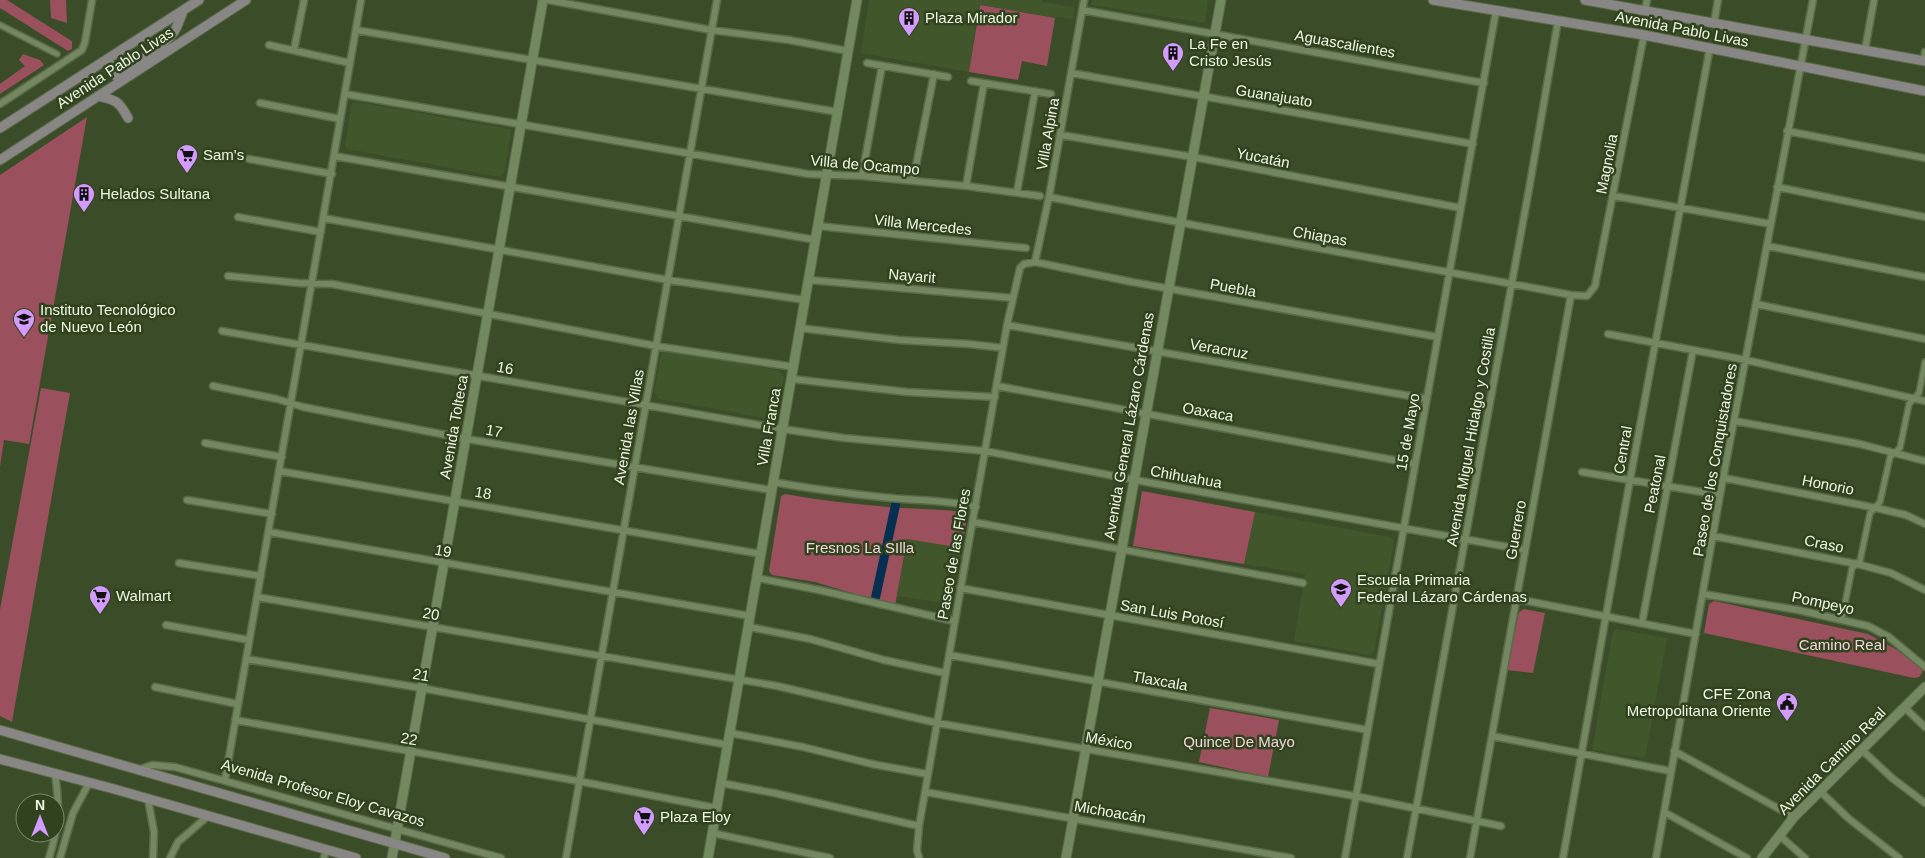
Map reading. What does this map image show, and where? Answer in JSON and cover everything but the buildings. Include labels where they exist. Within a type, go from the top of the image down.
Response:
[{"type":"main road","name":"Avenida Pablo Livas","points":[[0,128],[199,0]]},
{"type":"main road","name":"Avenida Pablo Livas","points":[[0,160],[246,0]]},
{"type":"main road","name":"Avenida Pablo Livas","points":[[1433,0],[1710,47],[1800,67],[1925,91]]},
{"type":"main road","name":"Avenida Pablo Livas","points":[[1585,0],[1865,50],[1925,58]]},
{"type":"main road","points":[[107,60],[120,82],[136,63],[169,38],[175,31],[183,11]]},
{"type":"main road","points":[[98,96],[117,101],[121,104],[128,118]]},
{"type":"main road","name":"Avenida Profesor Eloy Cavazos","points":[[0,730],[445,858]]},
{"type":"main road","points":[[0,759],[208,816],[325,854],[356,858]]},
{"type":"street","points":[[0,104],[82,50],[92,0]]},
{"type":"street","points":[[294,50],[304,0]]},
{"type":"street","points":[[225,780],[361,0]]},
{"type":"street","name":"Avenida Tolteca","points":[[392,858],[543,0]]},
{"type":"street","points":[[548,0],[711,30],[789,40],[848,51]]},
{"type":"street","name":"Avenida las Villas","points":[[566,858],[716,0]]},
{"type":"street","name":"Villa Franca","points":[[708,858],[857,0]]},
{"type":"street","name":"Villa Alpina","points":[[1034,262],[1061,135],[1084,0]]},
{"type":"street","name":"Avenida General Lázaro Cárdenas","points":[[1066,858],[1221,0]]},
{"type":"street","points":[[1644,10],[1646,0]]},
{"type":"street","points":[[1714,23],[1718,0]]},
{"type":"street","name":"Paseo de los Conquistadores","points":[[1656,858],[1720,495],[1813,0]]},
{"type":"street","points":[[1865,50],[1874,0]]},
{"type":"street","name":"Aguascalientes","points":[[1082,10],[1484,82]]},
{"type":"street","name":"15 de Mayo","points":[[1345,858],[1496,11]]},
{"type":"street","name":"Avenida Miguel Hidalgo y Costilla","points":[[1406,858],[1558,21]]},
{"type":"street","points":[[0,25],[57,54]]},
{"type":"street","points":[[356,30],[532,62],[838,112]]},
{"type":"street","name":"Magnolia","points":[[1588,296],[1595,286],[1644,35]]},
{"type":"street","points":[[269,46],[350,63]]},
{"type":"street","name":"Central","points":[[1563,858],[1710,47]]},
{"type":"street","points":[[867,63],[948,77]]},
{"type":"street","points":[[862,176],[882,66]]},
{"type":"street","name":"Guanajuato","points":[[1072,73],[1203,98],[1308,113],[1473,144]]},
{"type":"street","points":[[913,181],[934,74]]},
{"type":"street","points":[[971,81],[1051,94]]},
{"type":"street","points":[[966,186],[984,83]]},
{"type":"street","points":[[1017,192],[1035,91]]},
{"type":"street","name":"Villa de Ocampo","points":[[344,94],[826,176],[862,176],[966,186],[1040,196]]},
{"type":"street","points":[[260,103],[340,120]]},
{"type":"street","points":[[1787,131],[1925,158]]},
{"type":"street","name":"Yucatán","points":[[1061,135],[1461,208]]},
{"type":"street","points":[[334,156],[816,240]]},
{"type":"street","points":[[249,159],[332,174]]},
{"type":"street","points":[[1778,188],[1925,218]]},
{"type":"street","points":[[1614,196],[1771,224]]},
{"type":"street","name":"Chiapas","points":[[1049,197],[1449,273],[1571,295],[1588,296]]},
{"type":"street","points":[[238,217],[320,232]]},
{"type":"street","points":[[323,218],[668,280],[805,300]]},
{"type":"street","name":"Villa Mercedes","points":[[818,226],[1026,248]]},
{"type":"street","points":[[1767,246],[1925,277]]},
{"type":"street","name":"Puebla","points":[[1024,264],[1034,262],[1438,337]]},
{"type":"street","name":"Paseo de las Flores","points":[[919,858],[917,850],[919,826],[954,621],[976,507],[1003,348],[1020,268],[1024,264]]},
{"type":"street","points":[[228,276],[332,284],[656,346],[794,367]]},
{"type":"street","name":"Nayarit","points":[[809,280],[1013,298]]},
{"type":"street","name":"Guerrero","points":[[1470,858],[1571,295]]},
{"type":"street","points":[[1756,304],[1925,339]]},
{"type":"street","name":"Veracruz","points":[[1008,324],[1427,399]]},
{"type":"street","points":[[800,328],[883,338],[1003,348]]},
{"type":"street","name":"16","points":[[222,331],[782,429]]},
{"type":"street","points":[[1608,334],[1746,360],[1925,401]]},
{"type":"street","name":"Peatonal","points":[[1642,623],[1693,350]]},
{"type":"street","points":[[1842,619],[1852,568],[1860,561],[1870,513],[1880,502],[1890,457],[1900,448],[1909,404],[1919,394],[1925,362]]},
{"type":"street","points":[[792,379],[907,392],[995,397]]},
{"type":"street","name":"17","points":[[213,386],[303,407],[467,439],[634,468],[772,486],[944,501],[976,507]]},
{"type":"street","name":"Oaxaca","points":[[997,386],[1415,464]]},
{"type":"street","points":[[1734,421],[1811,434],[1895,452],[1925,461]]},
{"type":"street","name":"Chihuahua","points":[[782,429],[844,438],[985,450],[1135,480],[1525,550]]},
{"type":"street","points":[[205,443],[282,458]]},
{"type":"street","name":"18","points":[[279,471],[761,554]]},
{"type":"street","points":[[1582,472],[1720,495]]},
{"type":"street","name":"Honorio","points":[[1724,478],[1876,508],[1906,515],[1925,524]]},
{"type":"street","points":[[186,500],[272,514]]},
{"type":"street","points":[[973,522],[1303,583]]},
{"type":"street","name":"19","points":[[269,532],[750,616]]},
{"type":"street","name":"Craso","points":[[1714,536],[1857,564],[1891,573],[1925,590]]},
{"type":"street","points":[[179,563],[261,576]]},
{"type":"street","points":[[757,578],[954,621]]},
{"type":"street","name":"San Luis Potosí","points":[[960,588],[1379,664]]},
{"type":"street","name":"Pompeyo","points":[[1703,594],[1842,619],[1868,626],[1890,637],[1925,666]]},
{"type":"street","name":"20","points":[[257,597],[738,680]]},
{"type":"street","points":[[1517,598],[1696,634]]},
{"type":"street","points":[[166,625],[249,640]]},
{"type":"street","points":[[748,627],[810,639],[884,660],[946,672]]},
{"type":"street","name":"Tlaxcala","points":[[949,655],[1368,730]]},
{"type":"street","name":"21","points":[[246,658],[421,688],[728,745]]},
{"type":"street","name":"México","points":[[738,680],[795,690],[937,723],[1355,796],[1501,826]]},
{"type":"street","points":[[155,687],[238,704]]},
{"type":"street","name":"Avenida Camino Real","points":[[1762,858],[1794,817],[1925,687]]},
{"type":"street","points":[[1905,708],[1925,727]]},
{"type":"street","name":"22","points":[[235,720],[578,781],[716,808]]},
{"type":"street","points":[[730,734],[803,746],[872,764],[928,774]]},
{"type":"street","points":[[1492,736],[1670,771]]},
{"type":"street","points":[[1862,750],[1892,778],[1925,803]]},
{"type":"street","points":[[1674,751],[1794,817]]},
{"type":"street","name":"Avenida Profesor Eloy Cavazos","points":[[138,770],[152,765],[166,765],[501,858]]},
{"type":"street","points":[[48,858],[55,837],[59,812],[55,774]]},
{"type":"street","points":[[60,858],[74,813],[89,783]]},
{"type":"street","points":[[721,783],[802,799],[919,826]]},
{"type":"street","name":"Michoacán","points":[[925,792],[1291,858]]},
{"type":"street","points":[[1821,792],[1854,823],[1899,858]]},
{"type":"street","points":[[148,799],[154,832],[153,858]]},
{"type":"street","points":[[1664,812],[1747,858]]},
{"type":"street","points":[[170,858],[178,842],[208,816]]},
{"type":"street","points":[[712,833],[830,858]]},
{"type":"street","points":[[1779,835],[1804,858]]},
{"type":"shaded area","points":[[869,0],[1042,0],[1042,2],[1074,7],[1073,19],[1055,18],[979,5],[969,72],[861,53]]},
{"type":"shaded area","points":[[1092,0],[1208,0],[1205,23],[1091,5]]},
{"type":"shaded area","points":[[356,102],[510,129],[504,174],[500,177],[347,149],[345,145],[352,103]]},
{"type":"shaded area","points":[[666,350],[778,370],[784,377],[776,416],[771,419],[659,399],[654,393],[661,353]]},
{"type":"shaded area","name":"Escuela Primaria Federal Lázaro Cárdenas","points":[[1255,512],[1390,537],[1394,541],[1374,652],[1370,655],[1294,641],[1305,574],[1244,564]]},
{"type":"shaded area","points":[[907,539],[962,548],[950,604],[897,596]]},
{"type":"shaded area","points":[[1616,629],[1667,638],[1645,758],[1592,750],[1613,631]]},
{"type":"green space","points":[[0,0],[7,0],[72,41],[72,49],[68,51],[0,8]]},
{"type":"green space","points":[[50,0],[66,0],[67,23],[51,18]]},
{"type":"green space","points":[[980,5],[1055,18],[1047,66],[1022,61],[1018,80],[969,72]]},
{"type":"green space","points":[[23,54],[40,60],[44,65],[0,94],[0,84],[25,66],[19,60]]},
{"type":"green space","name":"Instituto Tecnológico de Nuevo León","points":[[87,117],[29,444],[4,440],[0,467],[0,175]]},
{"type":"green space","points":[[41,388],[70,393],[12,722],[0,716],[0,610]]},
{"type":"green space","points":[[1142,491],[1255,512],[1244,564],[1133,546]]},
{"type":"green space","name":"Fresnos La SIlla","points":[[785,494],[862,505],[964,512],[967,516],[962,548],[907,539],[895,606],[815,582],[772,575],[769,571],[781,496]]},
{"type":"green space","name":"Camino Real","points":[[1714,601],[1868,634],[1897,650],[1922,669],[1922,673],[1919,677],[1914,678],[1704,633],[1709,604]]},
{"type":"green space","points":[[1524,609],[1545,613],[1533,673],[1507,670],[1519,612]]},
{"type":"green space","name":"Quince De Mayo","points":[[1210,708],[1279,720],[1268,777],[1199,762]]},
{"type":"waterway","points":[[875,600],[897,498]]},
{"type":"place","name":"Plaza Mirador","points":[[909,37]]},
{"type":"place","name":"La Fe en Cristo Jesús","points":[[1173,72]]},
{"type":"place","name":"Sam's","points":[[187,174]]},
{"type":"place","name":"Helados Sultana","points":[[84,213]]},
{"type":"place","name":"Instituto Tecnológico de Nuevo León","points":[[24,338]]},
{"type":"place","name":"Escuela Primaria Federal Lázaro Cárdenas","points":[[1341,608]]},
{"type":"place","name":"Walmart","points":[[100,615]]},
{"type":"place","name":"CFE Zona Metropolitana Oriente","points":[[1787,722]]},
{"type":"place","name":"Plaza Eloy","points":[[644,836]]}]
